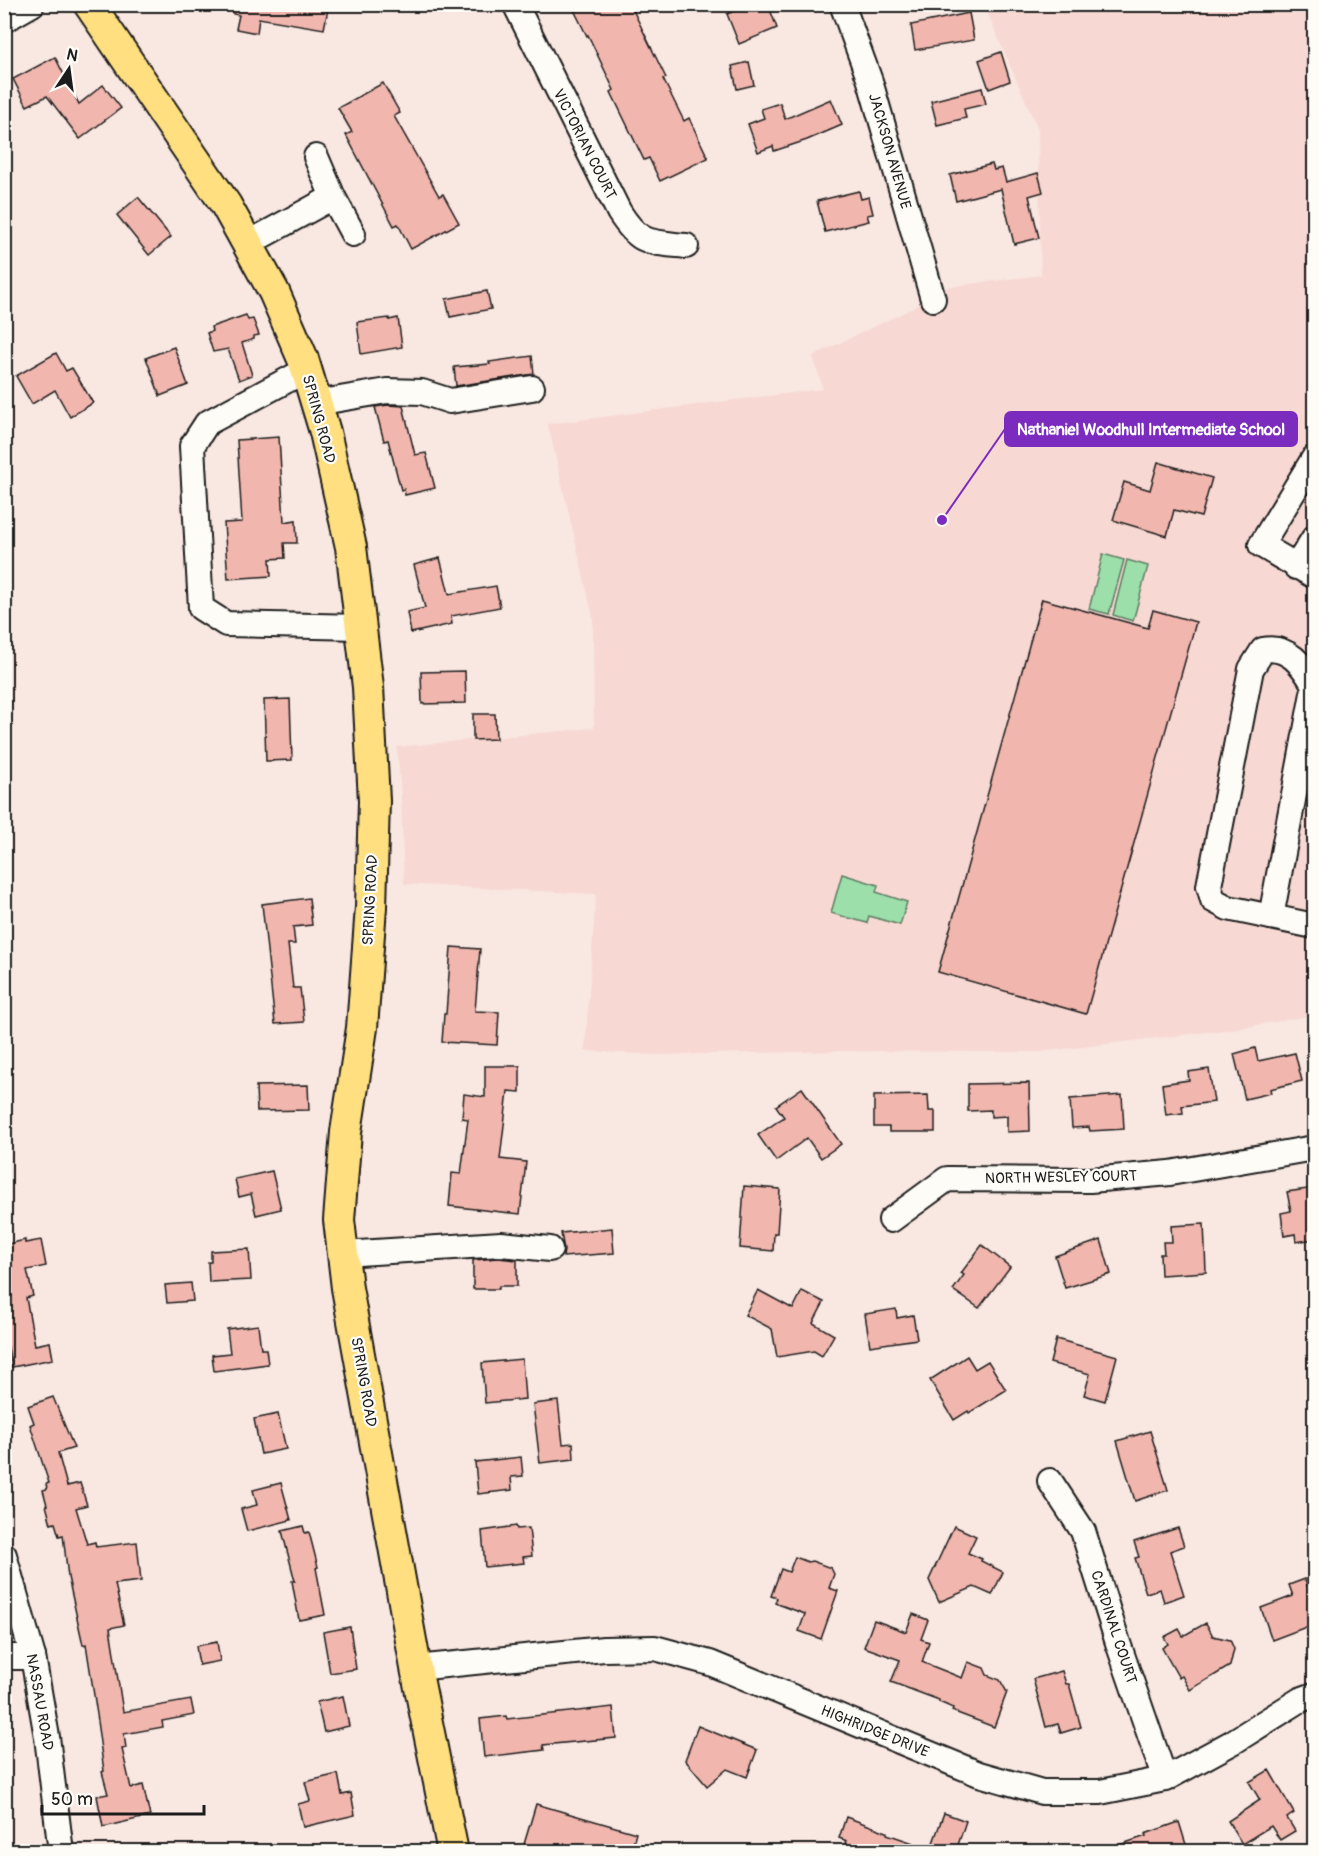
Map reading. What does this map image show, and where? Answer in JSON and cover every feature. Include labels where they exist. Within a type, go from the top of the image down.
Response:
[{"type":"main road","name":"SPRING ROAD","points":[[88,4],[226,205],[274,292],[306,370],[325,432],[351,547],[368,687],[374,801],[371,907],[362,1028],[346,1132],[339,1220],[347,1288],[453,1851]]},
{"type":"street","points":[[4,20],[32,4]]},
{"type":"street","name":"VICTORIAN COURT","points":[[515,4],[630,230],[647,241],[686,246]]},
{"type":"street","name":"JACKSON AVENUE","points":[[842,4],[870,81],[933,299]]},
{"type":"street","points":[[316,157],[333,197],[353,234]]},
{"type":"street","points":[[247,244],[333,197]]},
{"type":"street","points":[[306,370],[207,423],[192,446],[201,608],[226,624],[361,627]]},
{"type":"street","points":[[316,403],[387,392],[422,392],[450,401],[532,388]]},
{"type":"street","points":[[1314,458],[1261,545],[1305,572],[1314,538]]},
{"type":"street","points":[[1271,917],[1314,687],[1306,670],[1298,661],[1272,648],[1263,650],[1251,669],[1209,886],[1213,900],[1228,908],[1271,917],[1314,926]]},
{"type":"street","name":"NORTH WESLEY COURT","points":[[891,1220],[947,1179],[1090,1179],[1170,1173],[1314,1148]]},
{"type":"street","points":[[343,1254],[501,1244],[550,1250]]},
{"type":"street","name":"CARDINAL COURT","points":[[1050,1481],[1083,1531],[1118,1643],[1165,1779]]},
{"type":"street","name":"NASSAU ROAD","points":[[4,1555],[33,1657],[47,1737],[61,1851]]},
{"type":"street","name":"HIGHRIDGE DRIVE","points":[[417,1668],[604,1649],[656,1648],[710,1663],[979,1774],[1042,1792],[1100,1792],[1165,1779],[1233,1742],[1300,1700],[1314,1695]]},
{"type":"street","points":[[4,1657],[33,1657]]},
{"type":"shaded area","points":[[984,5],[1314,5],[1314,1015],[1240,1028],[1039,1052],[838,1051],[657,1055],[585,1051],[596,894],[404,884],[397,747],[594,728],[593,617],[548,424],[823,389],[813,356],[915,307],[948,287],[1041,275],[1038,129]]},
{"type":"green space","points":[[1103,554],[1124,560],[1109,614],[1089,609]]},
{"type":"green space","points":[[1127,560],[1148,566],[1133,621],[1113,615]]},
{"type":"green space","points":[[842,874],[878,885],[876,892],[907,902],[900,925],[869,916],[867,923],[831,913]]},
{"type":"building","points":[[234,4],[329,4],[324,29],[259,18],[257,33],[236,29],[239,15],[233,14]]},
{"type":"building","points":[[571,4],[630,4],[684,121],[689,118],[708,158],[660,181],[649,158],[644,160],[611,92],[614,90]]},
{"type":"building","points":[[750,4],[768,4],[777,28],[739,44],[727,14]]},
{"type":"building","points":[[969,13],[974,40],[915,50],[911,25]]},
{"type":"building","points":[[1001,52],[1010,81],[989,89],[979,60]]},
{"type":"building","points":[[55,57],[79,104],[103,85],[121,108],[80,139],[47,96],[27,106],[13,79]]},
{"type":"building","points":[[749,62],[754,85],[737,89],[732,66]]},
{"type":"building","points":[[383,83],[400,113],[394,116],[439,196],[443,194],[459,223],[411,249],[398,224],[394,226],[346,135],[352,132],[338,108]]},
{"type":"building","points":[[982,88],[986,104],[964,109],[966,118],[937,125],[931,101]]},
{"type":"building","points":[[831,99],[842,125],[774,151],[773,146],[758,152],[748,124],[764,118],[761,109],[780,103],[785,119]]},
{"type":"building","points":[[992,164],[994,170],[1002,168],[1006,182],[1038,173],[1043,192],[1029,196],[1039,238],[1014,244],[1001,189],[956,201],[950,175]]},
{"type":"building","points":[[859,191],[861,199],[869,197],[873,214],[867,215],[869,221],[825,232],[817,201]]},
{"type":"building","points":[[138,197],[171,237],[149,255],[117,215]]},
{"type":"building","points":[[487,291],[491,309],[450,317],[446,299]]},
{"type":"building","points":[[246,315],[248,320],[253,319],[259,335],[242,343],[252,375],[239,380],[228,349],[213,352],[207,333],[212,331],[211,327]]},
{"type":"building","points":[[389,318],[389,320],[398,318],[402,347],[361,354],[357,322]]},
{"type":"building","points":[[174,347],[188,385],[160,396],[146,358]]},
{"type":"building","points":[[56,353],[66,371],[72,368],[93,403],[70,417],[55,390],[32,404],[16,376]]},
{"type":"building","points":[[532,356],[534,374],[456,386],[454,367],[490,364],[489,362]]},
{"type":"building","points":[[403,406],[415,455],[426,453],[435,488],[405,495],[404,489],[401,490],[388,440],[384,441],[375,407]]},
{"type":"building","points":[[279,437],[284,522],[296,520],[297,543],[284,543],[285,558],[270,559],[271,576],[228,579],[224,523],[242,522],[237,440]]},
{"type":"building","points":[[1158,462],[1212,478],[1201,517],[1174,510],[1167,536],[1113,520],[1124,482],[1150,490]]},
{"type":"building","points":[[440,558],[449,594],[496,586],[500,607],[451,616],[452,624],[411,633],[407,612],[425,608],[414,565]]},
{"type":"building","points":[[1042,599],[1148,628],[1153,610],[1196,622],[1086,1014],[938,972]]},
{"type":"building","points":[[465,671],[466,703],[422,704],[421,672]]},
{"type":"building","points":[[290,699],[292,760],[266,761],[264,700]]},
{"type":"building","points":[[473,714],[495,714],[496,739],[473,740]]},
{"type":"building","points":[[309,898],[312,925],[293,927],[295,944],[288,944],[293,988],[300,988],[304,1022],[275,1024],[262,904]]},
{"type":"building","points":[[451,947],[480,949],[475,1011],[499,1012],[497,1045],[442,1042]]},
{"type":"building","points":[[1255,1048],[1258,1061],[1295,1053],[1302,1081],[1270,1089],[1271,1093],[1245,1099],[1234,1054]]},
{"type":"building","points":[[485,1066],[520,1066],[520,1092],[508,1091],[500,1159],[526,1162],[520,1214],[449,1206],[452,1173],[461,1174],[468,1119],[462,1118],[464,1094],[485,1097]]},
{"type":"building","points":[[1209,1069],[1214,1102],[1182,1106],[1183,1113],[1166,1115],[1162,1084],[1189,1080],[1188,1072]]},
{"type":"building","points":[[1029,1083],[1030,1131],[1007,1132],[1007,1116],[991,1117],[991,1110],[968,1111],[968,1084]]},
{"type":"building","points":[[308,1085],[309,1110],[257,1111],[256,1086]]},
{"type":"building","points":[[802,1088],[841,1144],[821,1158],[807,1138],[776,1161],[758,1135],[784,1117],[776,1106]]},
{"type":"building","points":[[928,1095],[929,1111],[935,1111],[935,1132],[889,1132],[889,1127],[874,1127],[874,1096]]},
{"type":"building","points":[[1122,1095],[1124,1129],[1090,1131],[1089,1127],[1072,1128],[1070,1099]]},
{"type":"building","points":[[272,1171],[281,1209],[256,1215],[251,1194],[239,1197],[235,1179]]},
{"type":"building","points":[[744,1186],[780,1189],[777,1233],[774,1233],[773,1251],[740,1248]]},
{"type":"building","points":[[1314,1188],[1314,1239],[1296,1242],[1295,1234],[1284,1236],[1281,1213],[1291,1211],[1287,1192]]},
{"type":"building","points":[[1204,1224],[1206,1272],[1161,1275],[1160,1254],[1164,1254],[1163,1242],[1172,1242],[1171,1226]]},
{"type":"building","points":[[612,1228],[614,1253],[563,1257],[561,1233]]},
{"type":"building","points":[[25,1240],[25,1243],[41,1240],[46,1266],[27,1270],[33,1296],[26,1298],[35,1345],[50,1342],[53,1359],[12,1367],[4,1329],[4,1245]]},
{"type":"building","points":[[1101,1240],[1111,1274],[1065,1288],[1055,1256]]},
{"type":"building","points":[[982,1245],[1010,1267],[979,1308],[953,1290],[964,1275],[961,1273]]},
{"type":"building","points":[[249,1249],[251,1280],[209,1282],[208,1262],[211,1262],[211,1251]]},
{"type":"building","points":[[498,1258],[517,1260],[517,1286],[473,1289],[473,1260]]},
{"type":"building","points":[[191,1283],[193,1301],[167,1303],[165,1285]]},
{"type":"building","points":[[758,1290],[793,1309],[802,1291],[824,1302],[813,1323],[834,1335],[822,1356],[814,1351],[777,1357],[772,1329],[745,1315]]},
{"type":"building","points":[[896,1309],[897,1318],[913,1315],[917,1339],[870,1346],[865,1314]]},
{"type":"building","points":[[258,1325],[261,1349],[266,1349],[268,1364],[214,1371],[212,1355],[230,1353],[227,1329]]},
{"type":"building","points":[[1056,1339],[1117,1356],[1105,1401],[1084,1395],[1090,1374],[1050,1363]]},
{"type":"building","points":[[967,1356],[975,1369],[988,1361],[1006,1390],[954,1420],[930,1380]]},
{"type":"building","points":[[522,1359],[525,1399],[485,1403],[482,1363]]},
{"type":"building","points":[[53,1397],[74,1448],[58,1453],[67,1486],[80,1483],[87,1505],[76,1508],[87,1544],[95,1542],[96,1547],[137,1542],[141,1581],[115,1584],[124,1625],[110,1628],[123,1712],[191,1700],[194,1715],[162,1721],[163,1727],[124,1734],[126,1748],[122,1749],[131,1788],[143,1785],[150,1816],[103,1827],[97,1796],[108,1794],[102,1772],[104,1771],[98,1721],[86,1644],[83,1645],[68,1577],[63,1535],[59,1536],[55,1523],[51,1524],[43,1490],[47,1489],[46,1484],[49,1483],[30,1425],[34,1423],[28,1406]]},
{"type":"building","points":[[558,1401],[563,1444],[573,1443],[574,1459],[540,1463],[533,1404]]},
{"type":"building","points":[[278,1414],[286,1449],[261,1454],[254,1419]]},
{"type":"building","points":[[1150,1431],[1168,1490],[1135,1501],[1117,1441]]},
{"type":"building","points":[[521,1457],[523,1476],[511,1477],[512,1490],[478,1494],[475,1462]]},
{"type":"building","points":[[281,1483],[291,1520],[247,1531],[241,1509],[257,1505],[253,1490]]},
{"type":"building","points":[[303,1526],[305,1533],[309,1532],[318,1567],[316,1568],[325,1615],[299,1620],[292,1581],[295,1581],[282,1531]]},
{"type":"building","points":[[516,1526],[517,1529],[529,1528],[532,1556],[523,1557],[524,1563],[485,1567],[482,1531]]},
{"type":"building","points":[[954,1526],[976,1536],[968,1553],[1003,1572],[992,1595],[974,1587],[939,1602],[929,1580]]},
{"type":"building","points":[[1178,1528],[1184,1546],[1170,1551],[1184,1595],[1164,1602],[1160,1589],[1146,1593],[1135,1558],[1139,1557],[1134,1542]]},
{"type":"building","points":[[795,1557],[831,1568],[834,1574],[829,1588],[838,1591],[821,1639],[799,1631],[805,1614],[775,1603],[777,1598],[771,1596],[781,1569],[789,1572]]},
{"type":"building","points":[[1305,1579],[1314,1605],[1314,1624],[1272,1640],[1261,1608],[1293,1596],[1289,1585]]},
{"type":"building","points":[[913,1614],[928,1620],[921,1639],[929,1642],[922,1662],[962,1678],[968,1662],[984,1668],[987,1675],[1000,1680],[1007,1692],[994,1727],[952,1711],[953,1708],[939,1700],[891,1682],[900,1660],[864,1647],[874,1620],[906,1632]]},
{"type":"building","points":[[1206,1623],[1213,1636],[1230,1640],[1234,1649],[1230,1666],[1190,1690],[1182,1676],[1179,1678],[1162,1648],[1168,1644],[1164,1637],[1179,1629],[1183,1636]]},
{"type":"building","points":[[350,1627],[356,1669],[330,1673],[323,1632]]},
{"type":"building","points":[[217,1642],[220,1661],[199,1665],[196,1646]]},
{"type":"building","points":[[1062,1671],[1066,1684],[1069,1684],[1081,1727],[1061,1733],[1058,1724],[1046,1727],[1033,1679]]},
{"type":"building","points":[[343,1696],[349,1726],[324,1732],[317,1702]]},
{"type":"building","points":[[613,1707],[616,1738],[543,1745],[544,1750],[484,1757],[480,1719],[506,1716],[507,1719]]},
{"type":"building","points":[[698,1726],[757,1750],[747,1777],[727,1769],[707,1786],[685,1760]]},
{"type":"building","points":[[1269,1770],[1294,1813],[1287,1818],[1295,1831],[1280,1840],[1271,1826],[1242,1844],[1228,1821],[1260,1800],[1249,1782]]},
{"type":"building","points":[[338,1774],[342,1795],[351,1793],[355,1815],[303,1827],[298,1804],[310,1801],[305,1782]]},
{"type":"building","points":[[536,1804],[636,1833],[631,1851],[522,1851]]},
{"type":"building","points":[[944,1813],[966,1821],[956,1851],[930,1851]]},
{"type":"building","points":[[846,1817],[928,1848],[928,1851],[843,1851],[847,1841],[839,1838]]},
{"type":"building","points":[[1179,1822],[1188,1851],[1111,1851],[1110,1848]]},
{"type":"place","name":"Nathaniel Woodhull Intermediate School","points":[[942,520]]}]
